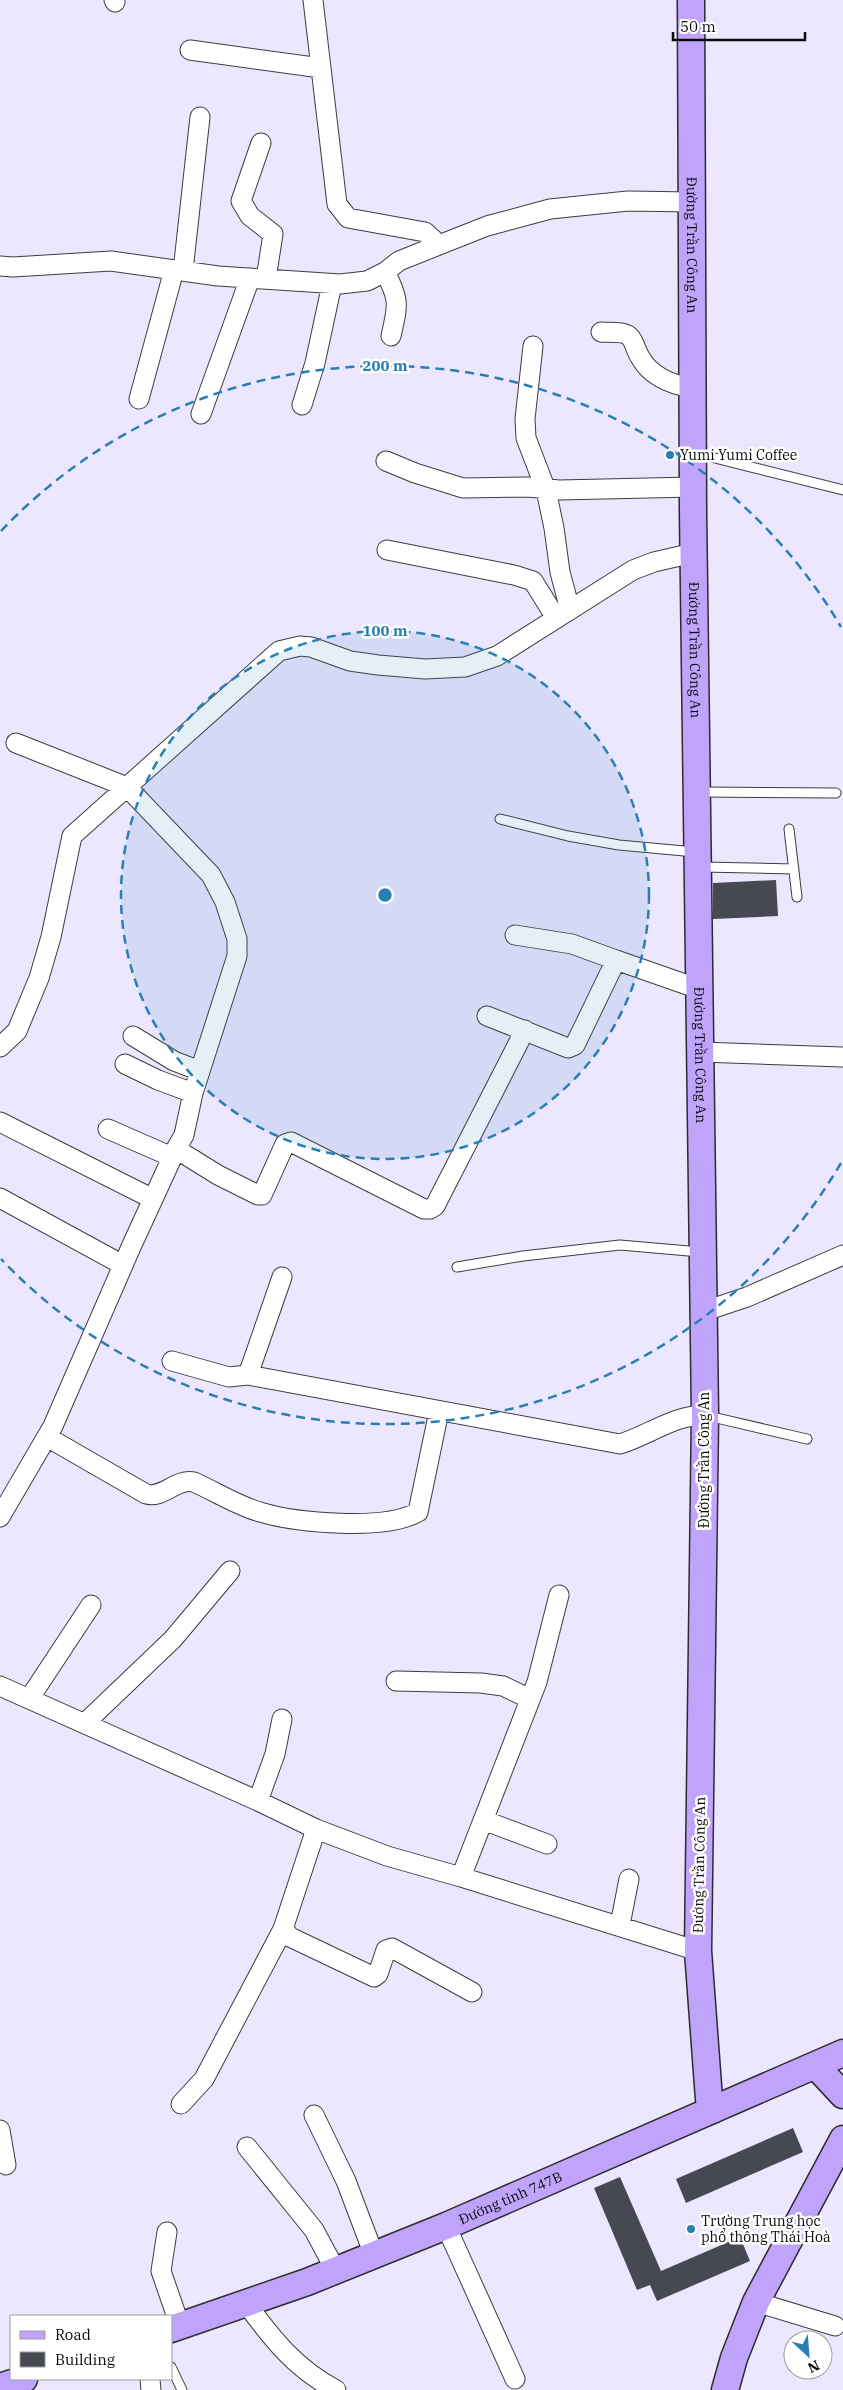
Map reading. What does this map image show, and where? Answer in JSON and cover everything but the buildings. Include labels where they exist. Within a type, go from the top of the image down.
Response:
[{"type":"main road","name":"Đường Trần Công An","points":[[691,0],[692,388],[701,1052],[702,1312],[705,1415],[698,1951],[709,2099],[712,2110]]},
{"type":"main road","name":"Đường tỉnh 747B","points":[[176,2327],[336,2271],[446,2226],[843,2053]]},
{"type":"main road","points":[[816,2066],[843,2095]]},
{"type":"main road","points":[[725,2390],[734,2358],[756,2302],[843,2139]]},
{"type":"main road","points":[[0,2387],[21,2380]]},
{"type":"street","points":[[313,0],[337,204],[348,218],[425,232],[439,245]]},
{"type":"street","points":[[190,50],[321,68]]},
{"type":"street","points":[[139,399],[179,270],[200,117]]},
{"type":"street","points":[[201,414],[258,279],[273,234],[250,216],[241,201],[261,143]]},
{"type":"street","points":[[0,266],[13,267],[111,260],[258,279],[332,284],[367,281],[385,272],[399,261],[487,226],[550,209],[628,201],[692,202]]},
{"type":"street","points":[[385,272],[395,291],[398,307],[391,336]]},
{"type":"street","points":[[302,405],[316,363],[332,284]]},
{"type":"street","points":[[601,332],[630,336],[641,359],[657,375],[670,384],[692,388]]},
{"type":"street","points":[[533,346],[526,438],[546,490],[554,528],[563,614]]},
{"type":"street","points":[[386,461],[415,473],[463,488],[528,487],[546,490],[693,487]]},
{"type":"street","points":[[387,550],[514,574],[533,581],[563,614]]},
{"type":"street","points":[[0,1047],[18,1031],[39,978],[51,937],[72,836],[279,651],[300,646],[311,647],[350,661],[378,665],[425,669],[465,667],[497,656],[633,570],[654,562],[694,553]]},
{"type":"street","points":[[0,1518],[46,1437],[189,1120],[193,1092],[236,956],[237,940],[225,902],[211,875],[127,787],[16,743]]},
{"type":"street","points":[[515,935],[572,944],[699,989]]},
{"type":"street","points":[[487,1016],[572,1048],[616,960]]},
{"type":"street","points":[[108,1129],[174,1153],[258,1196],[264,1192],[284,1144],[291,1142],[424,1209],[430,1209],[435,1206],[525,1030]]},
{"type":"street","points":[[133,1036],[174,1061],[200,1070]]},
{"type":"street","points":[[701,1052],[843,1057]]},
{"type":"street","points":[[126,1064],[158,1080],[193,1092]]},
{"type":"street","points":[[0,1122],[153,1199]]},
{"type":"street","points":[[0,1198],[123,1265]]},
{"type":"street","points":[[702,1312],[748,1297],[843,1255]]},
{"type":"street","points":[[248,1375],[282,1277]]},
{"type":"street","points":[[172,1361],[229,1377],[248,1375],[620,1444],[670,1422],[691,1415],[705,1415]]},
{"type":"street","points":[[46,1437],[146,1494],[156,1494],[186,1480],[259,1512],[308,1520],[368,1524],[418,1512],[439,1411]]},
{"type":"street","points":[[85,1723],[173,1639],[230,1571]]},
{"type":"street","points":[[461,1877],[537,1682],[559,1595]]},
{"type":"street","points":[[29,1699],[91,1605]]},
{"type":"street","points":[[396,1681],[481,1683],[503,1686],[530,1699]]},
{"type":"street","points":[[0,1686],[258,1801],[316,1829],[387,1856],[461,1877],[698,1951]]},
{"type":"street","points":[[258,1801],[274,1754],[282,1718]]},
{"type":"street","points":[[483,1820],[547,1844]]},
{"type":"street","points":[[181,2104],[204,2079],[283,1929],[316,1829]]},
{"type":"street","points":[[620,1926],[630,1879]]},
{"type":"street","points":[[283,1929],[290,1937],[370,1976],[378,1974],[386,1950],[392,1948],[472,1992]]},
{"type":"street","points":[[314,2115],[346,2181],[374,2255]]},
{"type":"street","points":[[0,2130],[6,2165]]},
{"type":"street","points":[[247,2147],[314,2230],[336,2271]]},
{"type":"street","points":[[446,2226],[514,2379]]},
{"type":"street","points":[[167,2232],[161,2271],[176,2327]]},
{"type":"street","points":[[756,2302],[835,2326]]},
{"type":"street","points":[[246,2303],[287,2355],[322,2383],[336,2390]]},
{"type":"lane","points":[[693,452],[843,490]]},
{"type":"lane","points":[[697,792],[836,793]]},
{"type":"lane","points":[[500,819],[568,836],[698,860],[794,870]]},
{"type":"lane","points":[[789,829],[797,897]]},
{"type":"lane","points":[[457,1267],[523,1256],[620,1245],[703,1252]]},
{"type":"lane","points":[[705,1415],[807,1439]]},
{"type":"lane","points":[[172,2369],[182,2390]]},
{"type":"place","name":"Yumi Yumi Coffee","points":[[670,455]]},
{"type":"place","name":"Trường Trung học phổ thông Thái Hoà","points":[[691,2229]]}]
